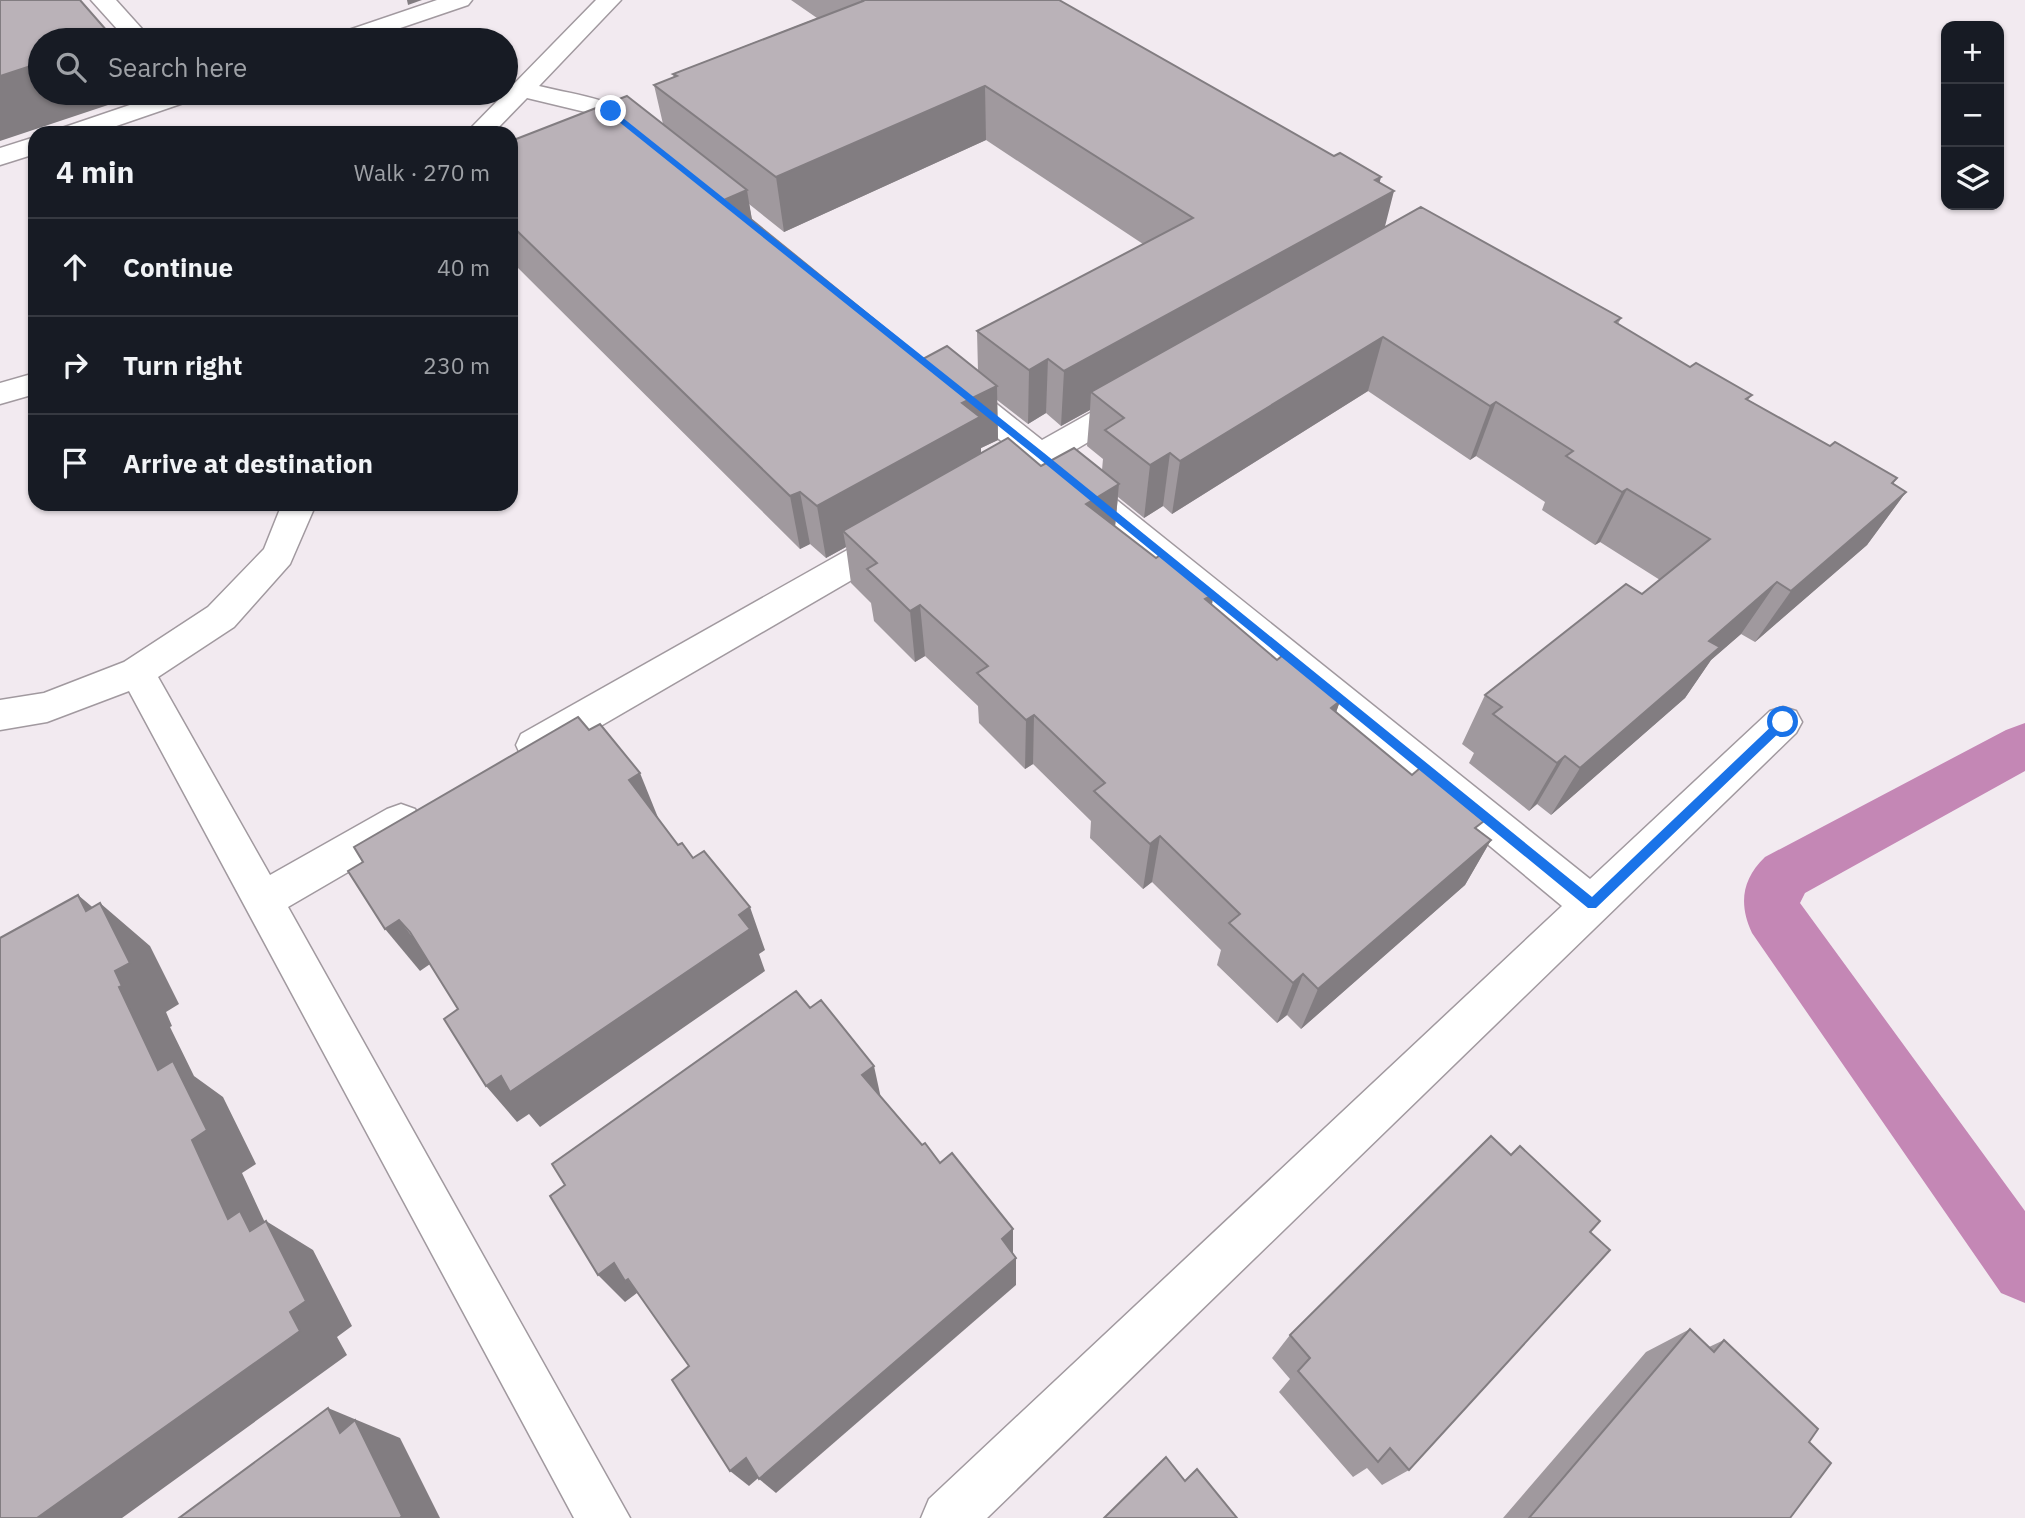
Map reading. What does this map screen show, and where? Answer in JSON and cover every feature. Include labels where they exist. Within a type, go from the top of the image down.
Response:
[{"type":"street","points":[[103,0],[129,28]]},
{"type":"street","points":[[377,28],[460,0]]},
{"type":"street","points":[[518,95],[609,0]]},
{"type":"street","points":[[523,90],[611,111],[664,154]]},
{"type":"street","points":[[92,126],[154,105]]},
{"type":"street","points":[[486,126],[508,105]]},
{"type":"street","points":[[0,157],[28,147]]},
{"type":"street","points":[[933,369],[1592,905]]},
{"type":"street","points":[[0,394],[28,385]]},
{"type":"street","points":[[956,504],[1162,386]]},
{"type":"street","points":[[0,715],[47,707],[136,672],[221,617],[278,555],[296,511]]},
{"type":"street","points":[[506,761],[919,525]]},
{"type":"street","points":[[136,672],[603,1518]]},
{"type":"street","points":[[948,1518],[1783,722]]},
{"type":"street","points":[[263,900],[433,803]]},
{"type":"building","points":[[0,0],[80,0],[104,28],[28,28],[28,67],[0,76]]},
{"type":"building","points":[[862,0],[1059,0],[1334,156],[1340,153],[1381,177],[1375,180],[1394,191],[1064,371],[1048,359],[1029,370],[977,331],[1193,218],[985,86],[776,177],[654,85],[677,76],[673,74]]},
{"type":"building","points":[[627,96],[747,190],[726,199],[923,359],[947,346],[997,386],[962,403],[980,417],[817,506],[800,492],[790,496],[518,232],[518,138]]},
{"type":"building","points":[[1421,207],[1621,318],[1615,322],[1690,367],[1696,363],[1752,395],[1746,399],[1830,446],[1835,442],[1897,478],[1892,483],[1906,492],[1791,591],[1777,582],[1709,641],[1720,647],[1580,768],[1565,756],[1557,763],[1493,714],[1502,707],[1485,695],[1626,584],[1642,594],[1710,539],[1627,489],[1622,492],[1566,456],[1573,451],[1496,402],[1490,406],[1383,337],[1180,461],[1170,453],[1150,465],[1105,430],[1124,418],[1091,392]]},
{"type":"building","points":[[1008,438],[1041,466],[1074,448],[1119,484],[1086,504],[1156,558],[1163,553],[1214,594],[1205,599],[1277,660],[1283,655],[1340,701],[1331,708],[1412,775],[1420,768],[1484,821],[1475,828],[1491,840],[1318,989],[1303,974],[1293,983],[1229,923],[1240,914],[1160,836],[1150,844],[1094,791],[1105,783],[1034,715],[1026,720],[977,673],[988,666],[920,605],[910,611],[867,569],[877,563],[843,531]]},
{"type":"building","points":[[578,717],[589,730],[600,724],[640,773],[629,780],[678,845],[682,843],[693,858],[704,851],[750,907],[739,915],[750,929],[510,1092],[501,1076],[486,1086],[444,1019],[458,1009],[410,932],[399,920],[385,929],[348,871],[363,862],[354,847]]},
{"type":"building","points":[[78,895],[86,911],[100,903],[130,963],[115,971],[122,986],[119,987],[158,1070],[173,1061],[207,1130],[192,1140],[228,1219],[240,1211],[250,1231],[266,1221],[306,1301],[290,1312],[300,1331],[37,1518],[0,1518],[0,938]]},
{"type":"building","points":[[796,991],[810,1008],[821,1000],[874,1066],[862,1075],[922,1145],[925,1143],[940,1163],[952,1153],[1013,1229],[1002,1239],[1016,1258],[759,1479],[746,1458],[730,1471],[672,1380],[689,1366],[628,1279],[625,1281],[614,1263],[598,1275],[550,1196],[565,1185],[552,1164]]},
{"type":"building","points":[[1491,1136],[1511,1155],[1520,1146],[1600,1221],[1590,1232],[1610,1250],[1409,1470],[1390,1448],[1378,1462],[1298,1371],[1310,1358],[1290,1335]]},
{"type":"building","points":[[1690,1329],[1714,1352],[1724,1340],[1818,1429],[1809,1442],[1831,1463],[1790,1518],[1529,1518]]},
{"type":"building","points":[[328,1408],[340,1433],[355,1420],[402,1516],[400,1518],[179,1518]]},
{"type":"building","points":[[1166,1457],[1185,1481],[1197,1469],[1237,1518],[1104,1518]]},
{"type":"waterway","points":[[2025,745],[1785,875],[1774,889],[1771,903],[1773,915],[2025,1269]]},
{"type":"route","points":[[611,111],[1041,455],[1592,905],[1783,722]]}]
